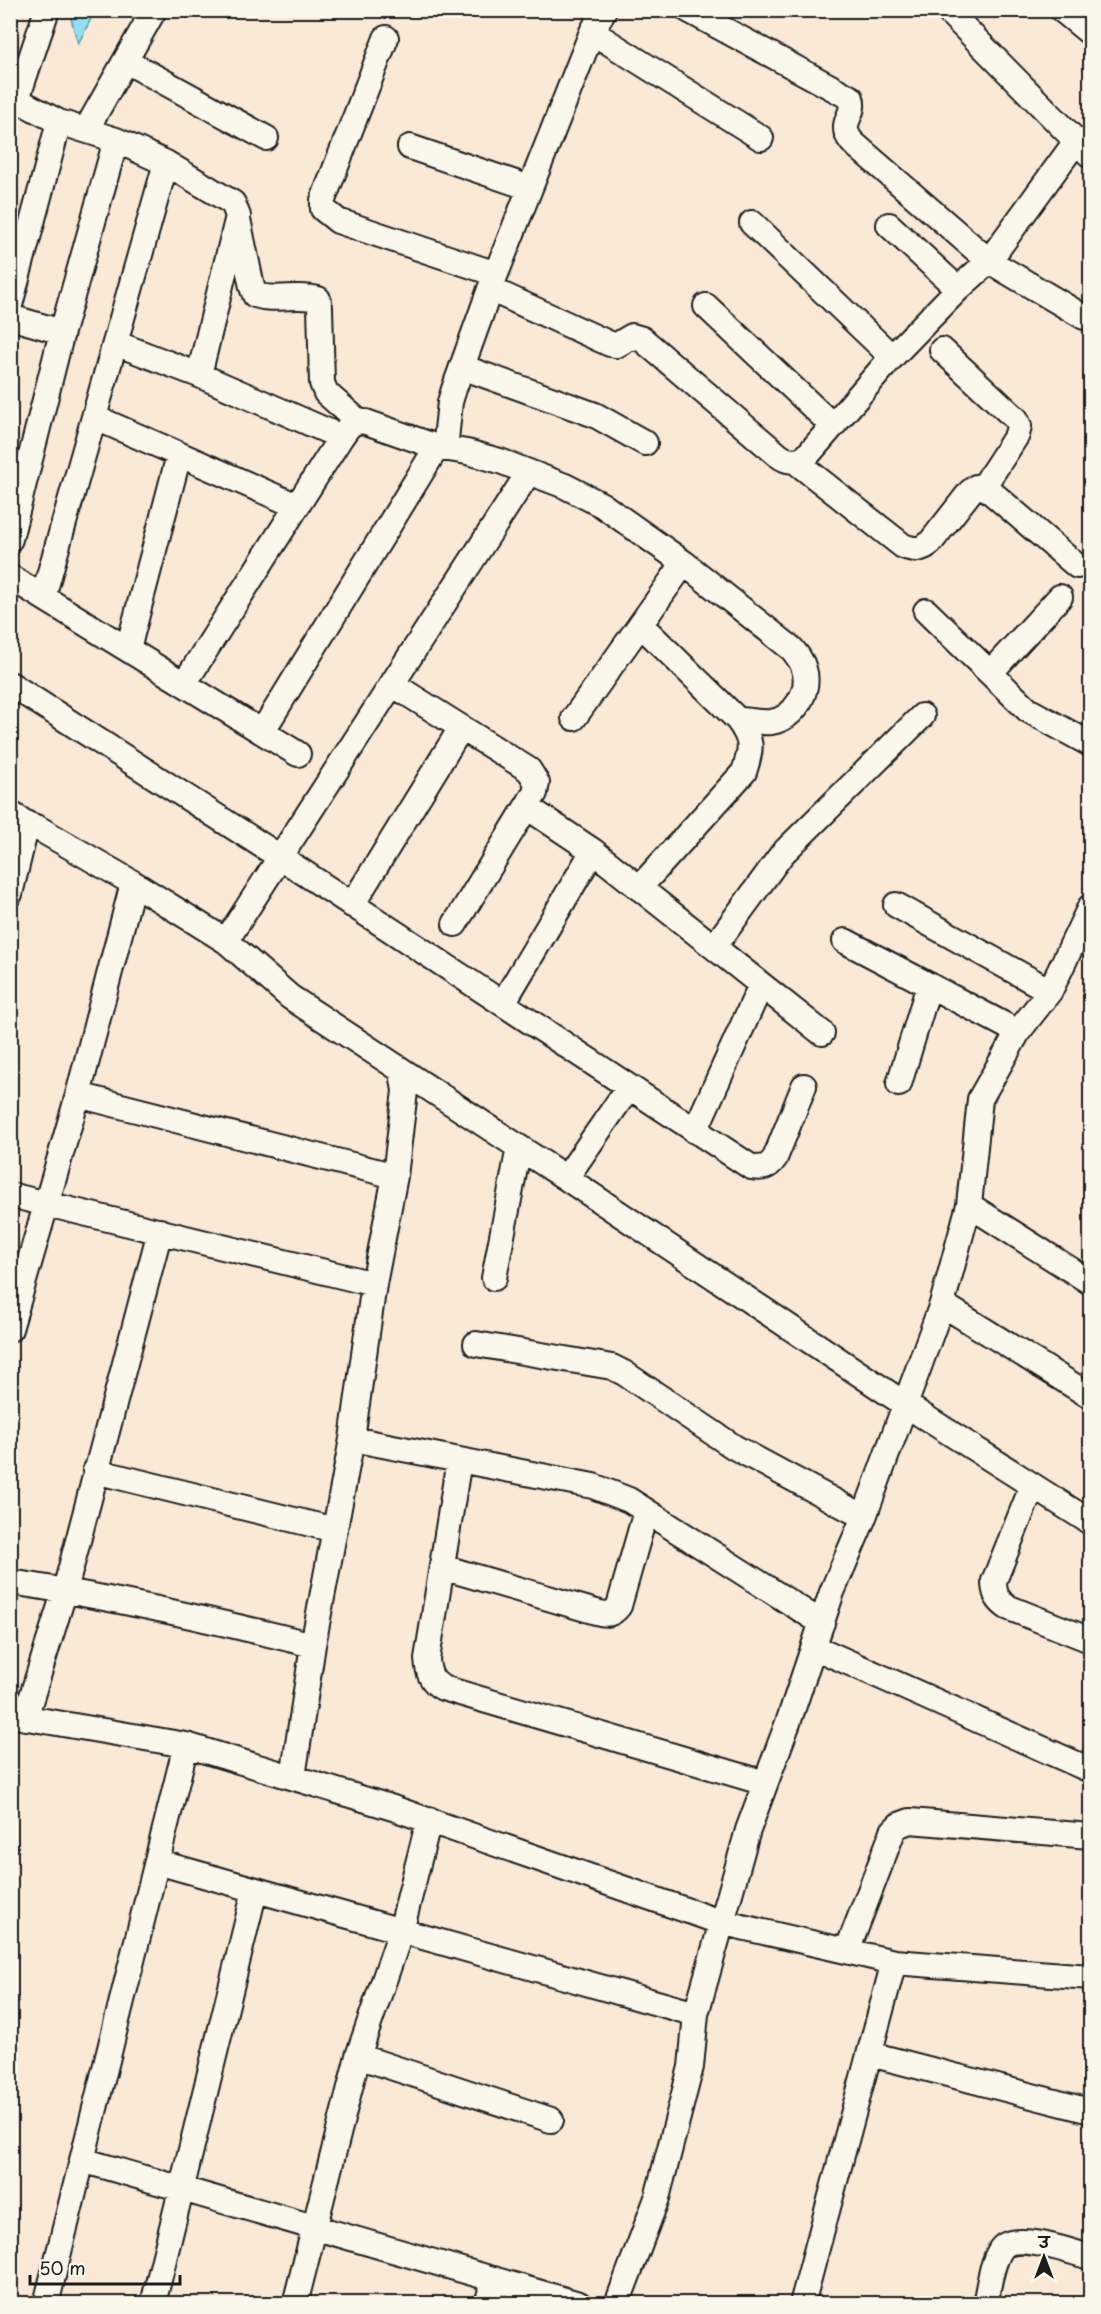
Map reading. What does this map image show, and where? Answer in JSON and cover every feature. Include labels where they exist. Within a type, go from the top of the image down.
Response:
[{"type":"street","points":[[47,10],[14,98],[58,122],[116,140],[166,163],[233,203],[237,209],[255,295],[265,298],[310,296],[318,298],[322,383],[349,429]]},
{"type":"street","points":[[86,130],[154,10]]},
{"type":"street","points":[[262,732],[441,448],[450,402],[493,281],[592,32],[604,10]]},
{"type":"street","points":[[688,10],[851,98],[853,105],[845,126],[846,135],[852,142],[990,261],[1084,317]]},
{"type":"street","points":[[386,38],[323,200],[323,209],[338,221],[493,281],[610,344],[617,345],[632,336],[642,339],[778,455],[785,460],[795,461],[805,458],[892,357],[958,289],[990,261],[1085,145],[947,10]]},
{"type":"street","points":[[1062,10],[1090,33]]},
{"type":"street","points":[[592,32],[761,138]]},
{"type":"street","points":[[126,62],[266,138]]},
{"type":"street","points":[[10,304],[58,122]]},
{"type":"street","points":[[10,538],[62,332],[116,140]]},
{"type":"street","points":[[410,147],[530,188]]},
{"type":"street","points":[[43,597],[166,163]]},
{"type":"street","points":[[199,375],[238,216]]},
{"type":"street","points":[[752,224],[892,357]]},
{"type":"street","points":[[890,225],[958,289]]},
{"type":"street","points":[[706,306],[832,425]]},
{"type":"street","points":[[10,317],[62,332]]},
{"type":"street","points":[[115,343],[349,429]]},
{"type":"street","points":[[795,461],[903,546],[922,549],[930,543],[970,492],[984,486],[1017,435],[1019,426],[1016,419],[942,350]]},
{"type":"street","points":[[462,367],[595,415],[645,443]]},
{"type":"street","points":[[94,417],[297,506]]},
{"type":"street","points":[[184,684],[297,506],[349,429],[366,422],[441,448],[500,461],[565,486],[602,505],[684,563],[792,649],[805,670],[806,686],[794,710],[787,717],[772,722],[738,720]]},
{"type":"street","points":[[128,650],[179,455]]},
{"type":"street","points":[[226,941],[530,472]]},
{"type":"street","points":[[984,486],[1077,566]]},
{"type":"street","points":[[574,718],[684,563]]},
{"type":"street","points":[[10,577],[298,754]]},
{"type":"street","points":[[990,673],[1060,597]]},
{"type":"street","points":[[926,611],[1028,710],[1090,744]]},
{"type":"street","points":[[639,888],[744,772],[751,753],[751,742],[738,720],[641,625]]},
{"type":"street","points":[[10,684],[280,857],[751,1167],[760,1169],[769,1166],[775,1158],[804,1086]]},
{"type":"street","points":[[392,684],[529,770],[535,776],[537,783],[535,793],[527,807],[455,924]]},
{"type":"street","points":[[714,947],[782,854],[922,716]]},
{"type":"street","points":[[352,904],[461,728]]},
{"type":"street","points":[[527,807],[593,851],[822,1033]]},
{"type":"street","points":[[10,894],[19,818],[133,883],[226,941],[291,998],[404,1087],[519,1147],[906,1405],[1090,1522]]},
{"type":"street","points":[[502,1004],[593,851]]},
{"type":"street","points":[[10,1329],[78,1095],[133,883]]},
{"type":"street","points":[[896,905],[1050,990]]},
{"type":"street","points":[[617,2304],[657,2198],[692,2067],[696,2014],[720,1922],[748,1830],[822,1623],[864,1517],[942,1304],[969,1205],[980,1099],[1018,1032],[1050,990],[1090,907]]},
{"type":"street","points":[[845,941],[1018,1032]]},
{"type":"street","points":[[695,1131],[761,985]]},
{"type":"street","points":[[899,1084],[929,985]]},
{"type":"street","points":[[293,1778],[313,1645],[352,1439],[374,1284],[395,1176],[404,1087]]},
{"type":"street","points":[[566,1178],[629,1087]]},
{"type":"street","points":[[78,1095],[395,1176]]},
{"type":"street","points":[[494,1278],[519,1147]]},
{"type":"street","points":[[10,1196],[374,1284]]},
{"type":"street","points":[[969,1205],[1090,1282]]},
{"type":"street","points":[[160,1231],[65,1590],[18,1716],[186,1745],[429,1820],[720,1922],[894,1962],[1090,1977]]},
{"type":"street","points":[[942,1304],[1090,1396]]},
{"type":"street","points":[[476,1344],[612,1367],[734,1447],[864,1517]]},
{"type":"street","points":[[352,1439],[594,1486],[629,1500],[822,1623]]},
{"type":"street","points":[[459,1460],[427,1659],[435,1684],[443,1689],[765,1783]]},
{"type":"street","points":[[95,1471],[335,1530]]},
{"type":"street","points":[[1032,1487],[994,1581],[994,1592],[999,1601],[1007,1607],[1090,1640]]},
{"type":"street","points":[[442,1567],[596,1612],[614,1613],[619,1606],[646,1511]]},
{"type":"street","points":[[10,1582],[65,1590],[194,1615],[313,1645]]},
{"type":"street","points":[[814,1647],[1090,1770]]},
{"type":"street","points":[[46,2304],[186,1745]]},
{"type":"street","points":[[295,2304],[358,2056],[401,1931],[429,1820]]},
{"type":"street","points":[[847,1951],[893,1831],[899,1825],[910,1821],[1090,1836]]},
{"type":"street","points":[[157,1862],[696,2014]]},
{"type":"street","points":[[153,2304],[255,1890]]},
{"type":"street","points":[[802,2304],[894,1962]]},
{"type":"street","points":[[870,2054],[1090,2111]]},
{"type":"street","points":[[358,2056],[551,2120]]},
{"type":"street","points":[[82,2160],[579,2304]]},
{"type":"street","points":[[985,2304],[996,2261],[1002,2248],[1009,2242],[1023,2240],[1090,2257]]},
{"type":"street","points":[[487,2304],[494,2279]]},
{"type":"water","points":[[69,11],[95,11],[78,44]]}]
